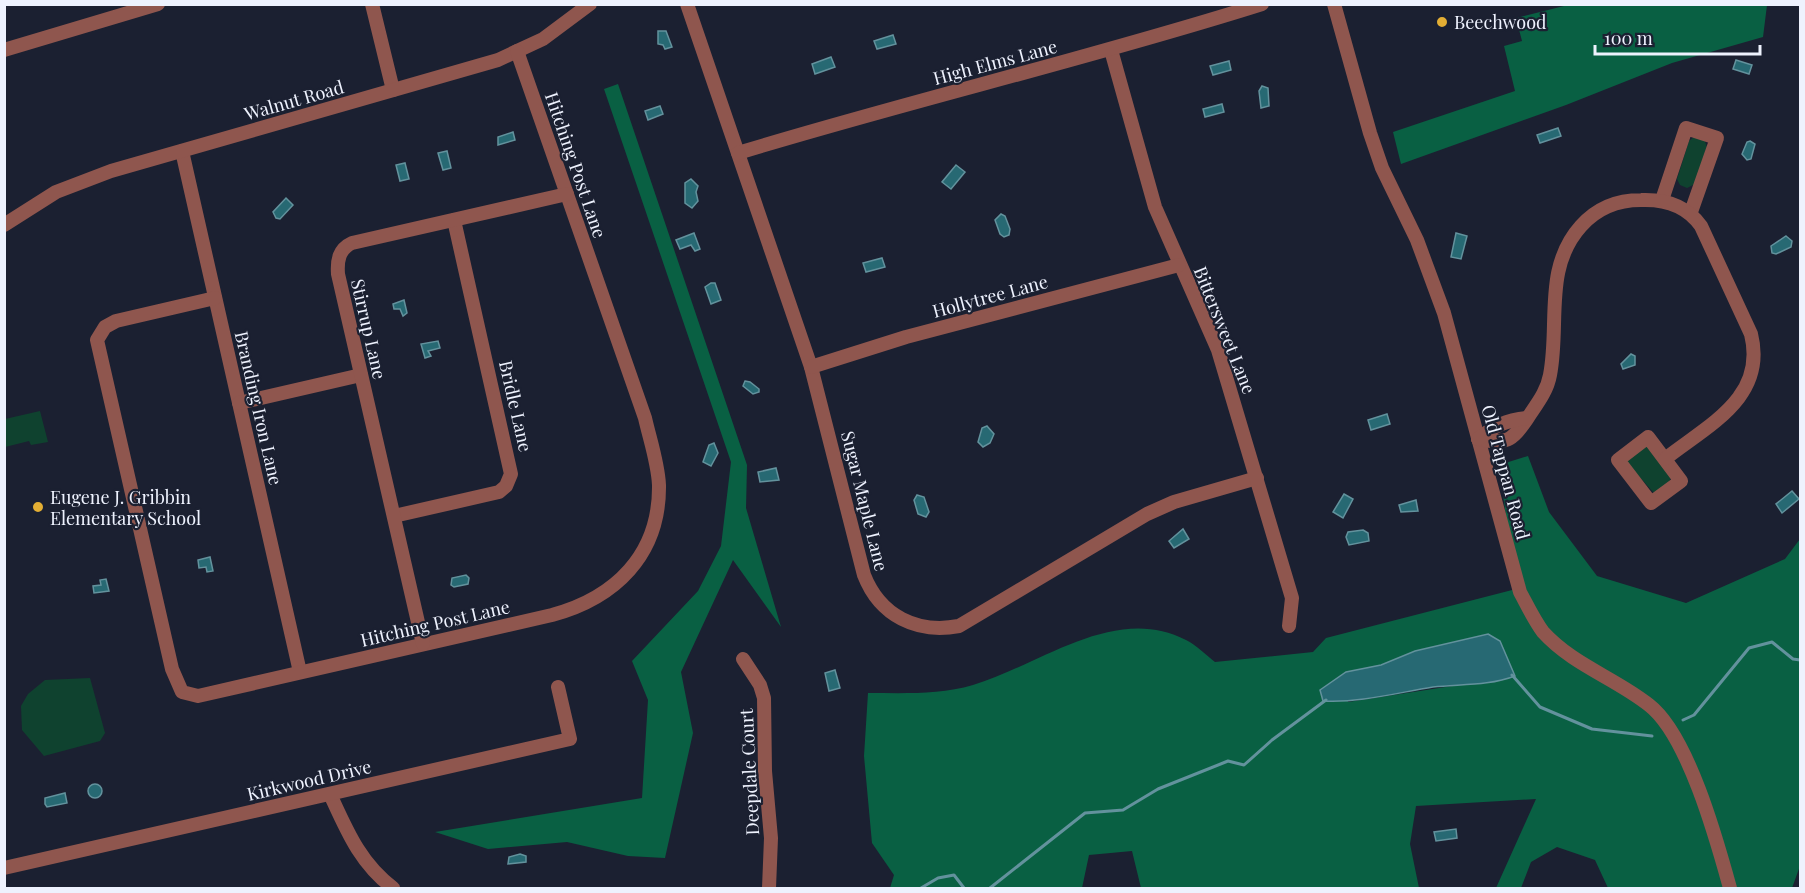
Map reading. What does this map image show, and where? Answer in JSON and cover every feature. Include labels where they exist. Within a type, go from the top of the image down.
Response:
[{"type":"street","points":[[4,50],[158,4]]},
{"type":"street","points":[[372,4],[393,90]]},
{"type":"street","name":"Walnut Road","points":[[4,225],[56,192],[78,182],[498,60],[543,39],[590,4]]},
{"type":"street","name":"Sugar Maple Lane","points":[[687,4],[811,367],[869,589],[893,615],[922,627],[940,630],[970,621],[1147,514],[1174,502],[1257,478]]},
{"type":"street","name":"High Elms Lane","points":[[738,153],[855,118],[1111,50],[1262,4]]},
{"type":"street","name":"Old Tappan Road","points":[[1334,4],[1382,168],[1417,240],[1444,313],[1520,592],[1541,630],[1560,648],[1650,706],[1670,729],[1714,832],[1730,888]]},
{"type":"street","name":"Bittersweet Lane","points":[[1111,50],[1155,207],[1218,350],[1292,598],[1289,626]]},
{"type":"street","name":"Hitching Post Lane","points":[[215,298],[116,321],[99,335],[101,360],[176,684],[182,692],[198,696],[552,615],[597,598],[630,570],[646,545],[653,526],[659,485],[645,418],[517,51]]},
{"type":"street","points":[[1662,200],[1686,128],[1716,138],[1691,212]]},
{"type":"street","name":"Branding Iron Lane","points":[[182,151],[300,672]]},
{"type":"street","name":"Stirrup Lane","points":[[423,644],[338,274],[337,264],[341,250],[352,243],[567,194]]},
{"type":"street","points":[[1478,439],[1493,426],[1509,420],[1527,418],[1541,400],[1550,376],[1556,281],[1561,258],[1572,236],[1590,216],[1611,204],[1630,200],[1662,200],[1691,212],[1710,240],[1751,334],[1756,353],[1748,387],[1737,402],[1665,459]]},
{"type":"street","name":"Bridle Lane","points":[[394,516],[499,492],[506,486],[511,474],[454,220]]},
{"type":"street","name":"Hollytree Lane","points":[[811,367],[906,337],[1179,265]]},
{"type":"street","points":[[239,403],[362,375]]},
{"type":"street","points":[[1648,437],[1665,459],[1681,481],[1651,503],[1618,460],[1648,437]]},
{"type":"street","name":"Deepdale Court","points":[[743,658],[760,684],[764,698],[765,771],[771,838],[769,888]]},
{"type":"street","name":"Kirkwood Drive","points":[[4,868],[570,739],[558,687]]},
{"type":"street","points":[[330,794],[355,849],[377,876],[393,888]]},
{"type":"shaded area","points":[[1568,5],[1767,5],[1763,37],[1672,63],[1566,105],[1401,164],[1393,132],[1515,91],[1504,46],[1522,41],[1516,18]]},
{"type":"shaded area","points":[[658,31],[666,31],[672,47],[665,49],[663,45],[658,44]]},
{"type":"shaded area","points":[[893,35],[896,44],[877,49],[874,41]]},
{"type":"shaded area","points":[[831,57],[835,67],[815,74],[812,64]]},
{"type":"shaded area","points":[[1736,60],[1752,65],[1749,74],[1733,69]]},
{"type":"shaded area","points":[[1229,61],[1231,70],[1213,75],[1210,66]]},
{"type":"shaded area","points":[[618,84],[747,465],[746,508],[781,627],[733,560],[681,672],[693,733],[665,858],[628,856],[567,842],[488,849],[435,832],[642,798],[648,700],[632,661],[698,591],[721,546],[731,462],[604,89]]},
{"type":"shaded area","points":[[1262,86],[1268,88],[1269,106],[1261,108],[1259,91]]},
{"type":"shaded area","points":[[1222,104],[1224,112],[1205,117],[1203,109]]},
{"type":"shaded area","points":[[660,106],[663,114],[648,120],[645,111]]},
{"type":"shaded area","points":[[1558,128],[1561,136],[1540,143],[1537,135]]},
{"type":"shaded area","points":[[513,132],[515,140],[498,145],[498,137]]},
{"type":"shaded area","points":[[1694,137],[1704,139],[1707,147],[1695,184],[1687,188],[1680,185],[1677,179],[1689,141]]},
{"type":"shaded area","points":[[1747,142],[1755,144],[1751,159],[1747,160],[1742,154]]},
{"type":"shaded area","points":[[447,151],[451,168],[443,170],[438,153]]},
{"type":"shaded area","points":[[405,163],[409,179],[400,181],[396,165]]},
{"type":"shaded area","points":[[956,165],[965,172],[951,189],[942,182]]},
{"type":"shaded area","points":[[691,179],[698,186],[696,192],[698,201],[692,208],[685,203],[685,183]]},
{"type":"shaded area","points":[[286,198],[293,205],[280,219],[276,218],[273,212]]},
{"type":"shaded area","points":[[1001,214],[1005,216],[1010,229],[1009,235],[1004,237],[1000,234],[995,220]]},
{"type":"shaded area","points":[[694,233],[700,249],[695,251],[691,245],[680,249],[676,240]]},
{"type":"shaded area","points":[[1456,233],[1467,236],[1461,259],[1451,257]]},
{"type":"shaded area","points":[[1786,236],[1792,241],[1791,247],[1776,254],[1772,253],[1771,246]]},
{"type":"shaded area","points":[[882,258],[885,267],[866,272],[863,263]]},
{"type":"shaded area","points":[[715,283],[721,300],[711,304],[705,287]]},
{"type":"shaded area","points":[[404,300],[407,313],[403,316],[400,309],[394,309],[393,304]]},
{"type":"shaded area","points":[[438,341],[440,348],[428,351],[431,356],[425,358],[421,344]]},
{"type":"shaded area","points":[[1631,354],[1635,356],[1635,365],[1623,369],[1621,364]]},
{"type":"shaded area","points":[[745,381],[759,389],[759,392],[753,394],[743,386]]},
{"type":"shaded area","points":[[40,411],[48,442],[31,445],[29,441],[5,447],[5,419]]},
{"type":"shaded area","points":[[1387,414],[1390,424],[1371,430],[1368,420]]},
{"type":"shaded area","points":[[987,426],[994,434],[990,443],[983,447],[978,442],[982,428]]},
{"type":"shaded area","points":[[714,443],[718,453],[711,466],[703,462],[709,445]]},
{"type":"shaded area","points":[[1647,445],[1671,477],[1669,483],[1654,493],[1627,463],[1627,457]]},
{"type":"shaded area","points":[[1528,456],[1549,512],[1597,576],[1686,603],[1785,559],[1800,539],[1800,866],[1792,888],[1608,888],[1595,860],[1557,847],[1531,862],[1521,888],[1496,888],[1536,799],[1416,806],[1410,844],[1419,888],[1141,888],[1132,851],[1089,855],[1082,888],[890,888],[894,875],[872,843],[864,756],[868,693],[921,693],[973,685],[1078,641],[1105,633],[1132,629],[1159,630],[1186,640],[1215,662],[1313,652],[1326,638],[1516,589],[1499,465]],"holes":[[[1488,634],[1465,684],[1348,702],[1346,672],[1381,665],[1415,651]]]},
{"type":"shaded area","points":[[776,468],[779,480],[760,482],[758,472]]},
{"type":"shaded area","points":[[1792,491],[1799,499],[1782,513],[1776,504]]},
{"type":"shaded area","points":[[1344,494],[1353,499],[1343,518],[1333,512]]},
{"type":"shaded area","points":[[917,495],[924,497],[929,512],[926,517],[918,514],[914,500]]},
{"type":"shaded area","points":[[1416,500],[1418,511],[1401,512],[1399,505]]},
{"type":"shaded area","points":[[1183,529],[1189,539],[1174,548],[1169,541]]},
{"type":"shaded area","points":[[1363,530],[1368,533],[1369,541],[1349,545],[1346,537],[1348,532]]},
{"type":"shaded area","points":[[210,557],[213,571],[207,572],[206,567],[199,568],[198,560]]},
{"type":"shaded area","points":[[466,575],[469,578],[468,584],[454,587],[451,585],[452,578]]},
{"type":"shaded area","points":[[106,579],[109,591],[94,593],[93,586],[101,585],[100,580]]},
{"type":"shaded area","points":[[1488,634],[1500,641],[1515,676],[1495,682],[1433,687],[1364,699],[1323,701],[1320,690],[1346,672],[1381,665],[1415,651]]},
{"type":"shaded area","points":[[835,670],[840,688],[829,691],[825,673]]},
{"type":"shaded area","points":[[90,678],[105,733],[100,741],[44,756],[22,730],[21,706],[28,694],[45,680]]},
{"type":"shaded area","points":[[92,784],[98,784],[102,791],[98,798],[92,798],[88,794],[88,788]]},
{"type":"shaded area","points":[[65,793],[67,803],[47,807],[45,804],[45,798]]},
{"type":"shaded area","points":[[1456,829],[1457,838],[1436,841],[1434,832]]},
{"type":"shaded area","points":[[520,854],[526,856],[526,862],[508,864],[509,857]]},
{"type":"waterway","points":[[1683,720],[1694,715],[1749,648],[1772,642],[1793,659],[1800,660]]},
{"type":"waterway","points":[[1512,675],[1540,707],[1592,729],[1652,736]]},
{"type":"waterway","points":[[990,888],[1085,813],[1123,810],[1158,789],[1228,761],[1244,765],[1272,740],[1326,700]]},
{"type":"waterway","points":[[921,888],[938,878],[954,875],[964,888]]},
{"type":"place","name":"Beechwood","points":[[1442,22]]},
{"type":"place","name":"Eugene J. Gribbin Elementary School","points":[[38,507]]}]
